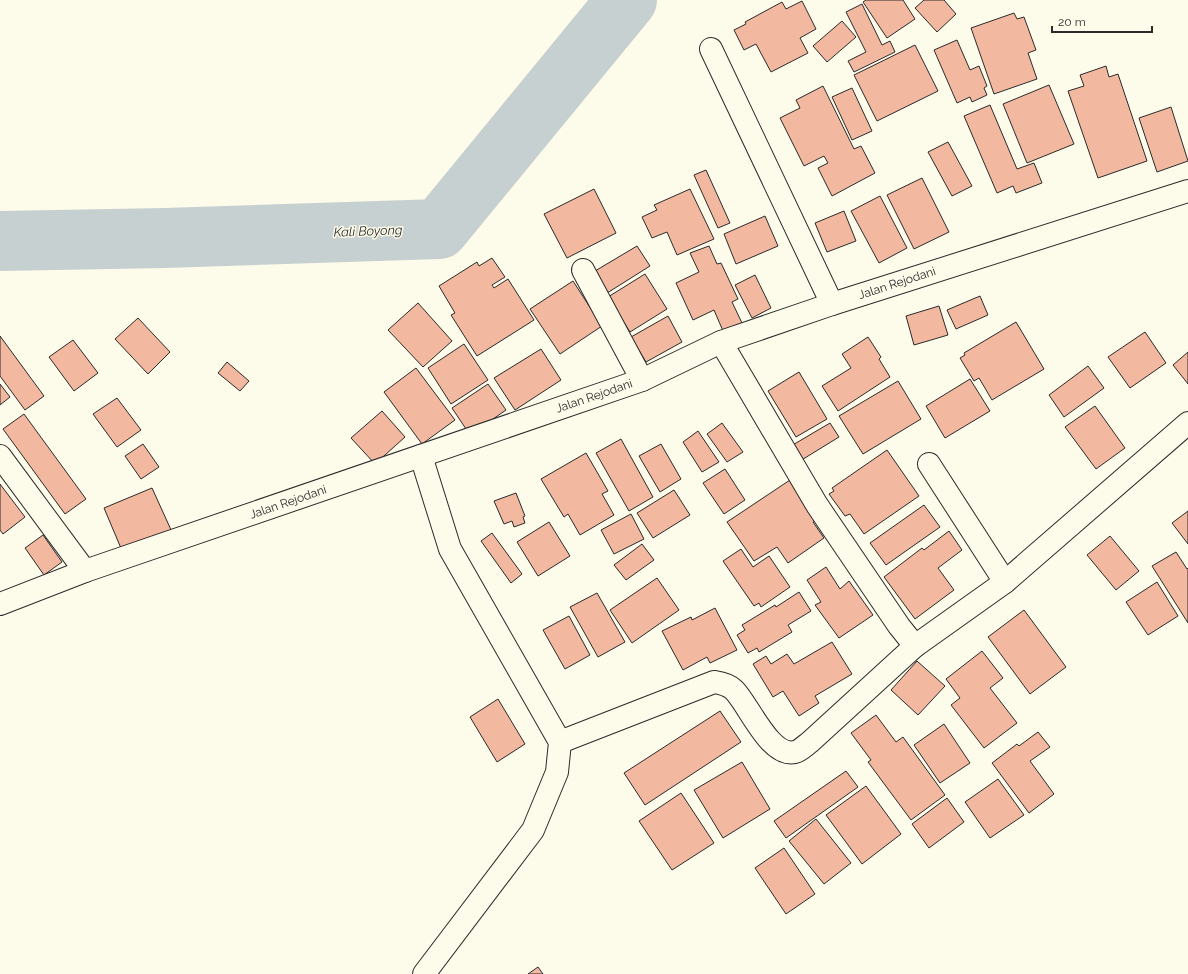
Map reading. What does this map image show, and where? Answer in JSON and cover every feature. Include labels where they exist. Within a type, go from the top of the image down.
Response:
[{"type":"street","points":[[711,49],[832,304]]},
{"type":"street","name":"Jalan Rejodani","points":[[0,604],[85,571],[642,380],[721,342],[832,304],[1188,191]]},
{"type":"street","points":[[583,270],[642,380]]},
{"type":"street","points":[[721,342],[817,505],[899,626],[915,646]]},
{"type":"street","points":[[560,742],[714,682],[724,684],[734,690],[768,739],[776,747],[783,751],[795,752],[810,742],[915,646],[1004,582],[1188,423]]},
{"type":"street","points":[[0,456],[85,571]]},
{"type":"street","points":[[421,456],[450,549],[560,742],[557,772],[533,830],[424,974]]},
{"type":"street","points":[[929,464],[1004,582]]},
{"type":"building","points":[[866,0],[903,0],[915,19],[887,38],[863,2]]},
{"type":"building","points":[[924,0],[944,0],[956,14],[937,32],[915,8]]},
{"type":"building","points":[[802,1],[816,29],[800,38],[808,53],[771,72],[756,44],[744,50],[734,30],[746,24],[745,22],[782,2],[786,9]]},
{"type":"building","points":[[862,4],[882,45],[890,41],[895,52],[854,72],[848,61],[866,52],[846,12]]},
{"type":"building","points":[[1014,13],[1017,19],[1024,17],[1036,50],[1028,53],[1037,79],[994,94],[971,28]]},
{"type":"building","points":[[842,21],[856,37],[827,62],[813,46]]},
{"type":"building","points":[[957,40],[970,70],[979,66],[987,86],[984,88],[987,95],[972,102],[970,97],[957,103],[934,50]]},
{"type":"building","points":[[915,45],[938,91],[877,121],[854,75]]},
{"type":"building","points":[[1106,66],[1109,77],[1118,74],[1147,161],[1098,178],[1068,91],[1084,86],[1080,75]]},
{"type":"building","points":[[1049,85],[1074,144],[1027,163],[1003,104]]},
{"type":"building","points":[[823,86],[854,149],[861,146],[875,173],[832,196],[818,168],[828,163],[824,156],[804,166],[780,118],[800,108],[796,100]]},
{"type":"building","points":[[852,88],[872,131],[852,140],[832,97]]},
{"type":"building","points":[[990,105],[1017,169],[1034,163],[1042,183],[1016,193],[1013,186],[997,193],[964,116]]},
{"type":"building","points":[[1171,107],[1188,161],[1157,172],[1139,118]]},
{"type":"building","points":[[948,142],[972,186],[952,196],[928,152]]},
{"type":"building","points":[[706,170],[730,223],[718,228],[694,175]]},
{"type":"building","points":[[922,178],[949,232],[914,249],[887,195]]},
{"type":"building","points":[[594,189],[616,233],[567,258],[544,214]]},
{"type":"building","points":[[690,189],[714,239],[677,255],[667,232],[652,238],[642,217],[657,210],[654,205]]},
{"type":"building","points":[[880,196],[907,248],[879,263],[851,211]]},
{"type":"building","points":[[844,211],[856,241],[827,252],[815,223]]},
{"type":"building","points":[[765,216],[778,246],[736,264],[724,234]]},
{"type":"building","points":[[637,246],[650,266],[604,295],[590,274]]},
{"type":"building","points":[[709,246],[717,264],[721,263],[738,299],[732,302],[742,323],[723,331],[714,310],[693,320],[676,283],[699,272],[690,253]]},
{"type":"building","points":[[492,258],[505,277],[492,285],[494,288],[508,279],[534,320],[477,356],[451,315],[455,313],[439,286],[477,262],[479,266]]},
{"type":"building","points":[[645,274],[667,309],[630,332],[608,297]]},
{"type":"building","points":[[755,275],[771,308],[752,318],[735,285]]},
{"type":"building","points":[[573,281],[602,326],[560,354],[530,309]]},
{"type":"building","points":[[980,296],[988,315],[956,329],[947,310]]},
{"type":"building","points":[[418,303],[452,341],[423,367],[388,330]]},
{"type":"building","points":[[939,306],[948,335],[914,345],[906,316]]},
{"type":"building","points":[[668,316],[682,342],[646,362],[631,337]]},
{"type":"building","points":[[138,318],[170,352],[148,374],[115,339]]},
{"type":"building","points":[[1016,322],[1044,369],[992,400],[979,378],[974,381],[960,358],[965,355],[964,353]]},
{"type":"building","points":[[1145,332],[1166,363],[1130,388],[1108,357]]},
{"type":"building","points":[[0,336],[44,396],[25,410],[0,376]]},
{"type":"building","points":[[868,337],[881,357],[879,359],[890,377],[838,411],[822,386],[851,368],[842,354]]},
{"type":"building","points":[[73,340],[98,373],[74,391],[49,357]]},
{"type":"building","points":[[464,344],[488,380],[451,404],[428,368]]},
{"type":"building","points":[[541,349],[561,380],[515,410],[494,378]]},
{"type":"building","points":[[1188,352],[1188,384],[1173,365]]},
{"type":"building","points":[[227,362],[249,381],[240,391],[218,373]]},
{"type":"building","points":[[1088,366],[1104,388],[1064,417],[1049,395]]},
{"type":"building","points":[[416,368],[455,420],[422,444],[384,392]]},
{"type":"building","points":[[799,372],[827,419],[796,437],[768,391]]},
{"type":"building","points":[[970,379],[990,411],[945,438],[926,406]]},
{"type":"building","points":[[898,381],[921,419],[863,454],[839,416]]},
{"type":"building","points":[[0,384],[10,397],[0,405]]},
{"type":"building","points":[[488,384],[506,410],[470,435],[452,408]]},
{"type":"building","points":[[117,398],[141,430],[117,447],[93,414]]},
{"type":"building","points":[[1095,406],[1125,448],[1096,469],[1065,427]]},
{"type":"building","points":[[382,411],[405,437],[375,464],[351,438]]},
{"type":"building","points":[[24,414],[86,499],[65,514],[3,429]]},
{"type":"building","points":[[722,423],[743,452],[727,462],[707,434]]},
{"type":"building","points":[[830,423],[839,437],[800,461],[791,446]]},
{"type":"building","points":[[698,431],[719,462],[702,472],[683,442]]},
{"type":"building","points":[[621,439],[653,497],[629,511],[596,453]]},
{"type":"building","points":[[143,444],[159,467],[141,479],[125,456]]},
{"type":"building","points":[[661,444],[681,479],[660,492],[639,456]]},
{"type":"building","points":[[887,450],[919,496],[864,534],[850,514],[845,516],[829,494],[834,491],[832,488]]},
{"type":"building","points":[[586,453],[608,491],[602,494],[614,515],[580,535],[568,514],[564,517],[541,479]]},
{"type":"building","points":[[725,469],[745,500],[724,514],[703,483]]},
{"type":"building","points":[[790,480],[817,520],[813,522],[824,538],[788,563],[777,547],[754,561],[727,522]]},
{"type":"building","points":[[0,484],[25,517],[3,534],[0,530]]},
{"type":"building","points":[[152,488],[172,532],[123,553],[104,508]]},
{"type":"building","points":[[674,490],[690,515],[653,538],[637,513]]},
{"type":"building","points":[[516,493],[525,516],[523,517],[525,523],[514,527],[512,521],[504,524],[494,501]]},
{"type":"building","points":[[924,505],[940,527],[886,565],[870,543]]},
{"type":"building","points":[[1188,511],[1188,544],[1172,523]]},
{"type":"building","points":[[631,514],[644,539],[614,554],[601,530]]},
{"type":"building","points":[[549,522],[570,556],[538,576],[517,542]]},
{"type":"building","points":[[949,531],[962,550],[938,568],[954,590],[915,619],[884,577],[922,548],[924,550]]},
{"type":"building","points":[[492,533],[522,574],[511,583],[481,541]]},
{"type":"building","points":[[43,535],[62,562],[44,575],[25,548]]},
{"type":"building","points":[[1110,536],[1139,571],[1116,590],[1087,555]]},
{"type":"building","points":[[642,544],[654,560],[626,580],[614,565]]},
{"type":"building","points":[[741,549],[753,567],[769,556],[790,587],[761,607],[759,603],[754,606],[723,561]]},
{"type":"building","points":[[1176,552],[1187,569],[1188,568],[1188,623],[1152,566]]},
{"type":"building","points":[[826,567],[840,589],[849,581],[873,615],[839,638],[815,605],[821,602],[807,580]]},
{"type":"building","points":[[657,578],[679,610],[632,643],[610,610]]},
{"type":"building","points":[[1157,582],[1178,616],[1148,635],[1126,602]]},
{"type":"building","points":[[799,592],[811,611],[788,625],[792,632],[759,652],[757,648],[748,653],[737,635],[745,630],[742,625],[775,605],[776,607]]},
{"type":"building","points":[[597,593],[625,642],[598,657],[570,607]]},
{"type":"building","points":[[715,608],[737,650],[710,663],[707,657],[683,670],[662,631],[691,617],[692,620]]},
{"type":"building","points":[[1024,610],[1066,667],[1030,694],[988,637]]},
{"type":"building","points":[[569,616],[590,655],[565,669],[543,630]]},
{"type":"building","points":[[832,642],[852,674],[815,696],[819,703],[799,716],[783,691],[773,697],[753,664],[766,656],[771,664],[787,654],[794,664]]},
{"type":"building","points":[[982,651],[1003,678],[990,688],[1017,723],[984,748],[951,705],[960,698],[946,679]]},
{"type":"building","points":[[917,661],[945,686],[918,715],[891,690]]},
{"type":"building","points":[[498,699],[525,744],[497,762],[470,717]]},
{"type":"building","points":[[720,711],[741,742],[645,805],[624,773]]},
{"type":"building","points":[[876,715],[896,742],[903,737],[945,795],[911,820],[868,762],[871,760],[851,733]]},
{"type":"building","points":[[944,724],[970,763],[940,783],[914,745]]},
{"type":"building","points":[[1038,732],[1050,747],[1030,761],[1054,794],[1029,813],[992,763],[1017,744],[1019,746]]},
{"type":"building","points":[[742,762],[770,809],[723,838],[694,790]]},
{"type":"building","points":[[846,771],[858,787],[786,838],[774,821]]},
{"type":"building","points":[[998,779],[1024,815],[990,838],[965,802]]},
{"type":"building","points":[[866,786],[901,834],[862,864],[826,815]]},
{"type":"building","points":[[681,793],[714,843],[672,870],[639,821]]},
{"type":"building","points":[[947,798],[964,822],[929,848],[912,824]]},
{"type":"building","points":[[816,819],[851,863],[824,884],[789,841]]},
{"type":"building","points":[[784,848],[815,894],[786,914],[755,868]]},
{"type":"building","points":[[538,967],[543,974],[528,974]]},
{"type":"waterway","name":"Kali Boyong","points":[[0,241],[165,238],[439,229],[627,0]]}]
